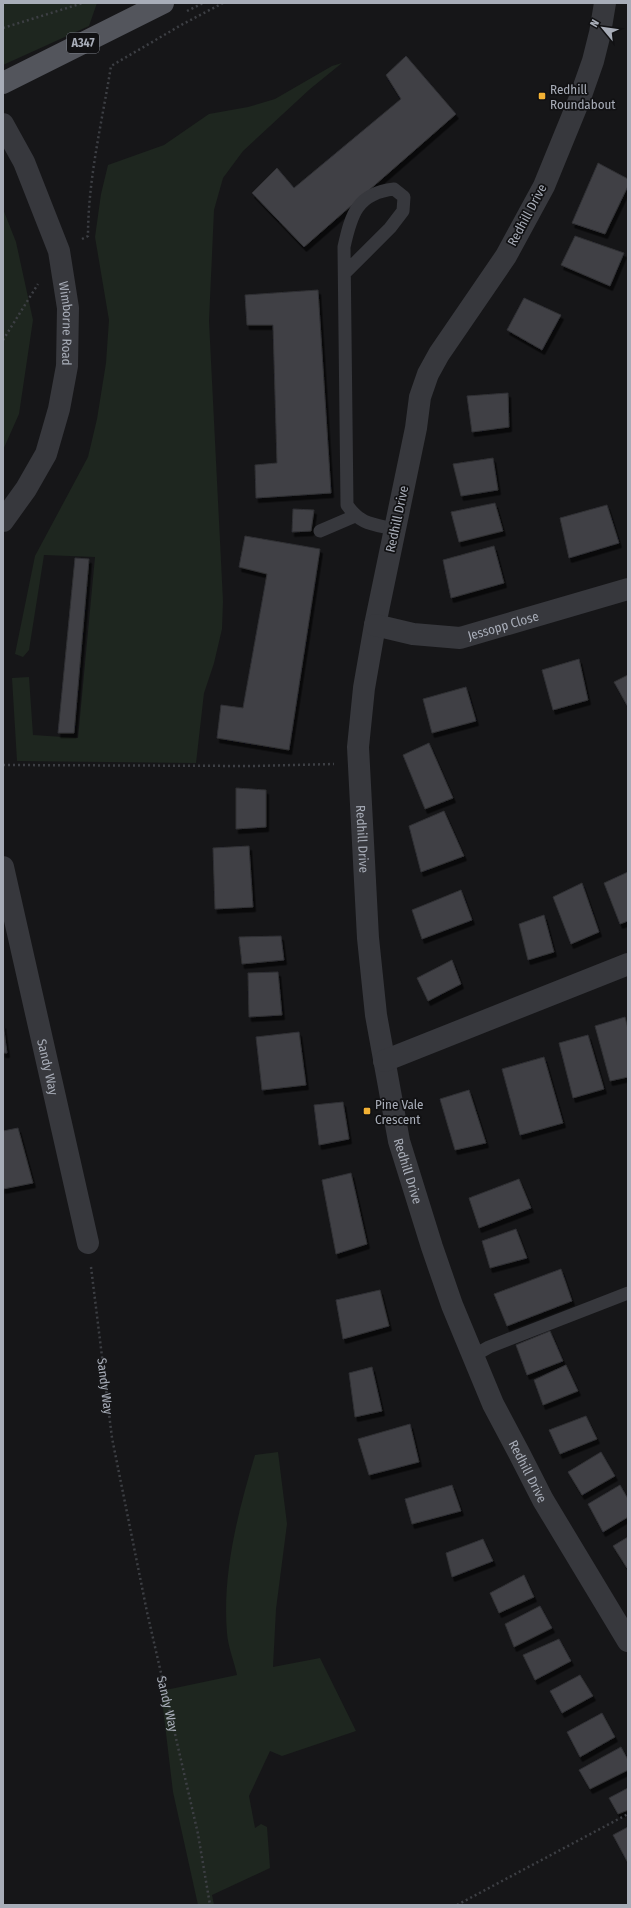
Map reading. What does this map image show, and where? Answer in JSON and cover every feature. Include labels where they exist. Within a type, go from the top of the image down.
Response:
[{"type":"main road","name":"A347","points":[[3,84],[163,3]]},
{"type":"street","name":"Redhill Drive","points":[[605,3],[600,33],[580,98],[544,186],[506,256],[439,354],[428,374],[420,397],[416,428],[375,625],[364,688],[358,747],[368,938],[376,1015],[399,1141],[452,1305],[493,1404],[543,1500],[628,1641]]},
{"type":"street","name":"Redhill Drive","points":[[600,33],[622,3]]},
{"type":"street","name":"Wimborne Road","points":[[3,124],[24,162],[59,251],[68,308],[67,366],[59,410],[46,454],[26,488],[3,521]]},
{"type":"street","name":"Jessopp Close","points":[[375,625],[413,634],[460,638],[628,588]]},
{"type":"street","name":"Sandy Way","points":[[3,867],[88,1243]]},
{"type":"street","points":[[384,1061],[628,964]]},
{"type":"lane","points":[[345,273],[390,228],[403,212],[404,197],[394,189],[379,190],[360,204],[350,221],[344,247],[347,505],[355,516],[364,522],[395,529]]},
{"type":"lane","points":[[320,531],[355,516]]},
{"type":"lane","points":[[473,1356],[489,1346],[628,1293]]},
{"type":"path","points":[[3,28],[83,3]]},
{"type":"path","points":[[111,66],[183,24],[223,3]]},
{"type":"path","points":[[3,765],[254,766],[359,764]]},
{"type":"path","name":"Sandy Way","points":[[88,1243],[112,1438],[147,1612],[198,1834],[210,1905]]},
{"type":"path","points":[[457,1905],[628,1814]]},
{"type":"shaded area","points":[[3,3],[97,3],[89,26],[3,65]]},
{"type":"shaded area","points":[[342,63],[310,89],[243,151],[223,178],[214,210],[209,321],[223,601],[222,629],[214,663],[204,693],[196,763],[17,761],[12,678],[29,677],[33,735],[78,738],[95,557],[44,555],[29,650],[23,657],[15,654],[35,556],[88,457],[97,419],[106,363],[109,320],[95,237],[101,194],[108,165],[164,145],[209,114],[248,107],[275,99],[332,66]]},
{"type":"shaded area","points":[[3,209],[16,242],[33,320],[19,414],[3,450]]},
{"type":"shaded area","points":[[278,1452],[287,1524],[276,1609],[273,1667],[320,1658],[356,1731],[282,1756],[270,1751],[249,1796],[255,1828],[261,1824],[267,1827],[270,1868],[212,1895],[214,1905],[198,1905],[173,1792],[161,1691],[237,1675],[227,1633],[226,1610],[229,1565],[237,1521],[255,1455]]},
{"type":"building","points":[[406,56],[456,114],[304,247],[252,193],[277,168],[294,188],[401,99],[386,75]]},
{"type":"building","points":[[598,163],[628,179],[628,186],[605,234],[572,223]]},
{"type":"building","points":[[575,236],[624,253],[610,286],[561,265]]},
{"type":"building","points":[[318,290],[331,493],[256,498],[255,465],[277,463],[273,325],[247,325],[245,295]]},
{"type":"building","points":[[524,298],[561,315],[542,350],[507,330]]},
{"type":"building","points":[[508,393],[509,427],[472,432],[467,396]]},
{"type":"building","points":[[493,458],[498,490],[461,496],[453,464]]},
{"type":"building","points":[[495,503],[503,531],[459,542],[451,512]]},
{"type":"building","points":[[607,505],[619,543],[569,558],[560,518]]},
{"type":"building","points":[[293,509],[314,510],[311,531],[292,532]]},
{"type":"building","points":[[245,536],[320,549],[289,750],[217,738],[221,705],[243,708],[267,574],[239,567]]},
{"type":"building","points":[[494,546],[504,583],[451,598],[443,560]]},
{"type":"building","points":[[75,558],[89,559],[74,733],[58,733]]},
{"type":"building","points":[[579,659],[588,700],[553,710],[542,670]]},
{"type":"building","points":[[628,675],[628,707],[614,682]]},
{"type":"building","points":[[466,687],[476,721],[432,733],[423,699]]},
{"type":"building","points":[[429,743],[453,798],[425,809],[403,755]]},
{"type":"building","points":[[236,788],[266,790],[266,827],[236,829]]},
{"type":"building","points":[[444,811],[464,856],[421,872],[409,826]]},
{"type":"building","points":[[249,846],[253,907],[215,909],[213,848]]},
{"type":"building","points":[[628,872],[628,921],[620,924],[604,883]]},
{"type":"building","points":[[582,883],[599,932],[571,944],[553,897]]},
{"type":"building","points":[[461,890],[472,920],[422,939],[412,910]]},
{"type":"building","points":[[544,915],[554,952],[528,960],[519,924]]},
{"type":"building","points":[[281,936],[284,960],[242,964],[239,937]]},
{"type":"building","points":[[452,960],[461,984],[428,1001],[417,978]]},
{"type":"building","points":[[278,972],[282,1015],[249,1017],[248,973]]},
{"type":"building","points":[[625,1017],[628,1029],[628,1077],[610,1081],[595,1026]]},
{"type":"building","points":[[3,1024],[7,1053],[3,1053]]},
{"type":"building","points":[[299,1032],[306,1085],[262,1090],[256,1037]]},
{"type":"building","points":[[588,1035],[604,1089],[573,1098],[559,1043]]},
{"type":"building","points":[[544,1057],[563,1123],[520,1135],[502,1069]]},
{"type":"building","points":[[469,1090],[486,1143],[455,1150],[440,1099]]},
{"type":"building","points":[[343,1102],[349,1139],[319,1145],[314,1105]]},
{"type":"building","points":[[18,1128],[33,1183],[3,1189],[3,1131]]},
{"type":"building","points":[[351,1173],[367,1244],[336,1254],[322,1180]]},
{"type":"building","points":[[519,1179],[531,1208],[479,1228],[469,1198]]},
{"type":"building","points":[[516,1229],[527,1258],[490,1268],[482,1241]]},
{"type":"building","points":[[561,1269],[572,1301],[507,1326],[494,1294]]},
{"type":"building","points":[[380,1290],[389,1326],[343,1339],[336,1300]]},
{"type":"building","points":[[550,1331],[563,1361],[527,1375],[516,1345]]},
{"type":"building","points":[[566,1365],[578,1391],[543,1405],[534,1380]]},
{"type":"building","points":[[372,1367],[382,1411],[355,1417],[349,1373]]},
{"type":"building","points":[[586,1416],[597,1439],[560,1454],[549,1430]]},
{"type":"building","points":[[410,1424],[419,1462],[369,1475],[358,1439]]},
{"type":"building","points":[[601,1452],[615,1476],[582,1495],[568,1472]]},
{"type":"building","points":[[452,1485],[461,1511],[412,1524],[405,1499]]},
{"type":"building","points":[[620,1485],[628,1499],[628,1517],[603,1532],[588,1504]]},
{"type":"building","points":[[628,1537],[628,1567],[627,1568],[613,1546]]},
{"type":"building","points":[[483,1539],[493,1561],[452,1577],[446,1553]]},
{"type":"building","points":[[524,1575],[534,1597],[499,1613],[490,1593]]},
{"type":"building","points":[[540,1606],[552,1628],[514,1647],[505,1624]]},
{"type":"building","points":[[559,1639],[571,1661],[535,1680],[523,1655]]},
{"type":"building","points":[[580,1675],[593,1696],[562,1713],[550,1691]]},
{"type":"building","points":[[602,1713],[615,1737],[580,1757],[567,1732]]},
{"type":"building","points":[[621,1747],[628,1760],[628,1770],[590,1789],[579,1770]]},
{"type":"building","points":[[628,1788],[628,1810],[618,1814],[609,1798]]},
{"type":"building","points":[[628,1827],[628,1863],[613,1835]]},
{"type":"place","name":"Redhill Roundabout","points":[[542,96]]},
{"type":"place","name":"Pine Vale Crescent","points":[[367,1111]]}]
